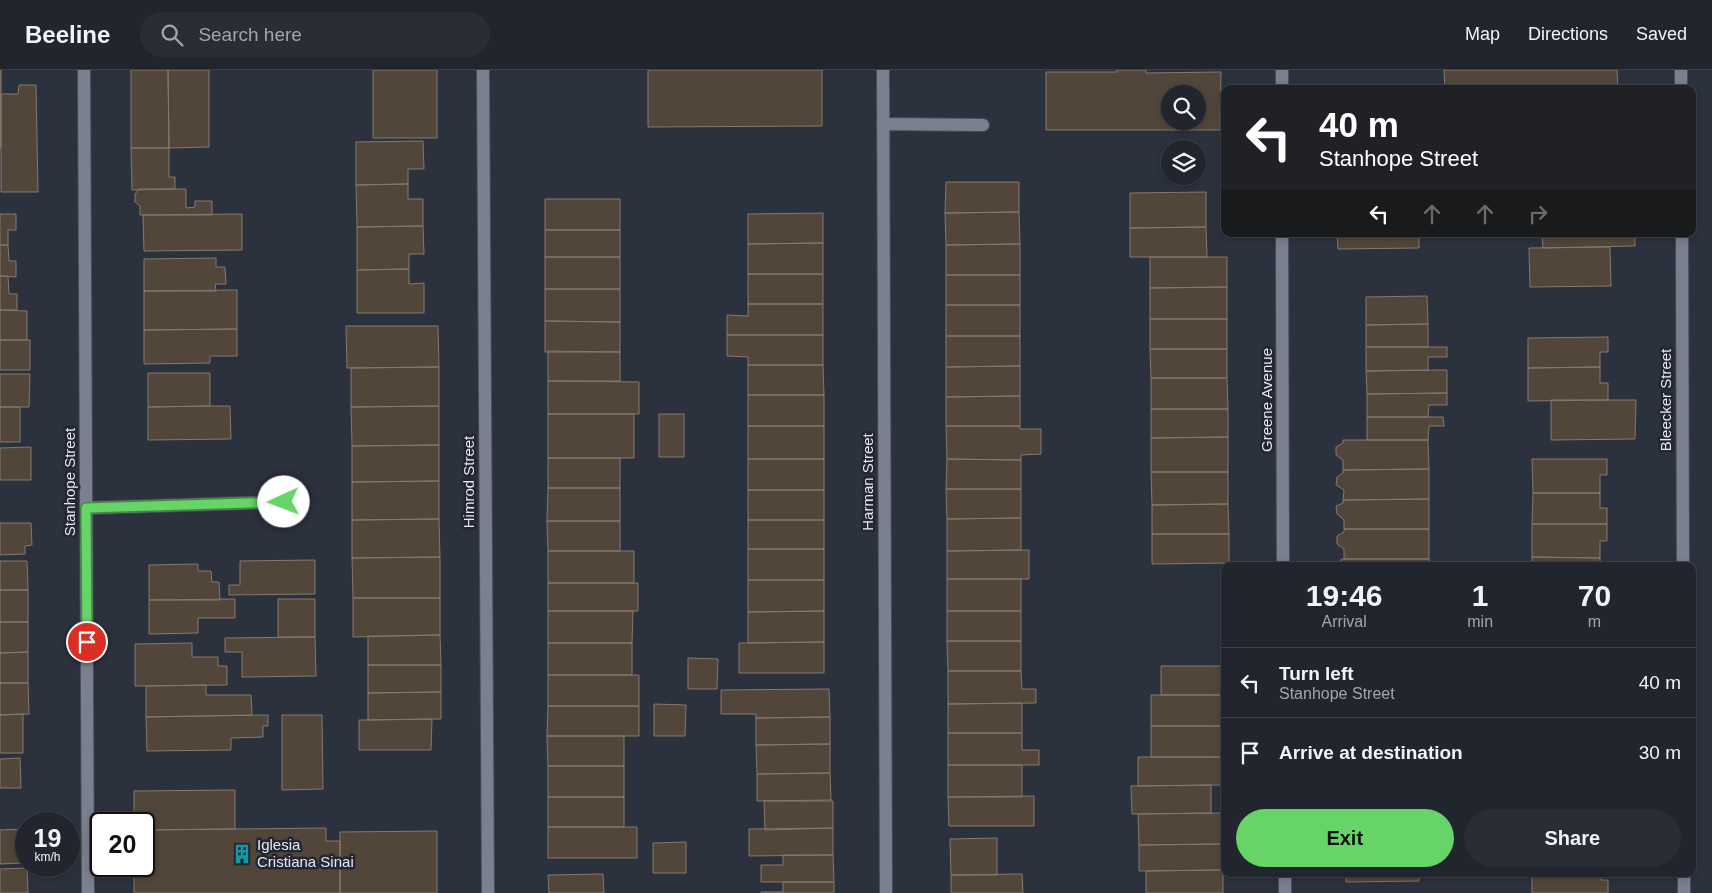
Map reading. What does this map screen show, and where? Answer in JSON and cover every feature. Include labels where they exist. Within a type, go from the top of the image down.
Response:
[{"type":"street","name":"Stanhope Street","points":[[84,70],[88,893]]},
{"type":"street","name":"Himrod Street","points":[[483,70],[488,893]]},
{"type":"street","name":"Harman Street","points":[[883,70],[886,893]]},
{"type":"street","points":[[1282,70],[1282,85]]},
{"type":"street","points":[[1681,70],[1681,85]]},
{"type":"street","points":[[883,124],[983,125]]},
{"type":"street","name":"Greene Avenue","points":[[1282,237],[1284,562]]},
{"type":"street","name":"Bleecker Street","points":[[1682,237],[1683,562]]},
{"type":"street","points":[[86,508],[284,502]]},
{"type":"street","points":[[1285,877],[1285,893]]},
{"type":"street","points":[[1684,877],[1684,893]]},
{"type":"building","points":[[1,70],[1,148],[0,148]]},
{"type":"building","points":[[131,70],[168,70],[169,148],[131,148]]},
{"type":"building","points":[[168,70],[209,70],[209,147],[169,148]]},
{"type":"building","points":[[373,70],[437,70],[437,138],[373,138]]},
{"type":"building","points":[[648,70],[822,70],[822,126],[648,127]]},
{"type":"building","points":[[1146,70],[1146,73],[1221,72],[1220,130],[1206,130],[1206,85],[1161,85],[1161,130],[1046,130],[1046,72]]},
{"type":"building","points":[[1444,70],[1617,70],[1618,85],[1445,85]]},
{"type":"building","points":[[19,85],[36,85],[38,192],[1,192],[1,94],[18,94]]},
{"type":"building","points":[[423,141],[424,169],[408,169],[408,184],[356,185],[356,142]]},
{"type":"building","points":[[131,148],[169,148],[169,177],[175,177],[175,189],[132,190]]},
{"type":"building","points":[[946,182],[1019,182],[1019,212],[945,213]]},
{"type":"building","points":[[408,184],[408,199],[423,199],[423,226],[357,227],[356,185]]},
{"type":"building","points":[[139,189],[186,189],[186,208],[195,207],[195,201],[212,201],[212,215],[140,215],[140,206],[135,202],[135,194]]},
{"type":"building","points":[[1206,192],[1206,227],[1130,228],[1130,193]]},
{"type":"building","points":[[545,199],[620,199],[620,230],[545,230]]},
{"type":"building","points":[[1019,212],[1020,244],[946,245],[945,213]]},
{"type":"building","points":[[823,213],[823,243],[748,244],[748,214]]},
{"type":"building","points":[[0,214],[16,214],[16,230],[8,230],[8,245],[0,245]]},
{"type":"building","points":[[242,214],[242,250],[144,251],[143,215]]},
{"type":"building","points":[[423,226],[424,254],[409,254],[409,269],[357,270],[357,227]]},
{"type":"building","points":[[1206,227],[1207,257],[1130,257],[1130,228]]},
{"type":"building","points":[[545,230],[620,230],[620,257],[545,257]]},
{"type":"building","points":[[1337,237],[1419,237],[1419,248],[1338,249]]},
{"type":"building","points":[[1542,237],[1635,237],[1635,246],[1543,248]]},
{"type":"building","points":[[823,243],[823,274],[748,274],[748,244]]},
{"type":"building","points":[[1020,244],[1020,275],[946,275],[946,245]]},
{"type":"building","points":[[0,245],[8,245],[9,261],[16,261],[16,277],[0,276]]},
{"type":"building","points":[[1610,247],[1611,286],[1530,287],[1529,248]]},
{"type":"building","points":[[545,257],[620,257],[620,289],[545,289]]},
{"type":"building","points":[[1150,257],[1227,257],[1227,287],[1150,288]]},
{"type":"building","points":[[216,258],[216,267],[225,267],[226,284],[215,284],[216,291],[144,291],[144,259]]},
{"type":"building","points":[[409,269],[409,284],[424,283],[424,313],[357,313],[357,270]]},
{"type":"building","points":[[748,274],[823,274],[823,304],[748,304]]},
{"type":"building","points":[[946,275],[1020,275],[1020,305],[946,305]]},
{"type":"building","points":[[0,276],[8,276],[9,294],[17,294],[17,310],[0,310]]},
{"type":"building","points":[[1227,287],[1227,319],[1150,319],[1150,288]]},
{"type":"building","points":[[545,289],[620,289],[620,322],[545,321]]},
{"type":"building","points":[[237,290],[237,329],[144,330],[144,291]]},
{"type":"building","points":[[1427,296],[1428,324],[1366,325],[1366,297]]},
{"type":"building","points":[[748,304],[823,304],[823,335],[727,335],[727,315],[748,316]]},
{"type":"building","points":[[946,305],[1020,305],[1020,336],[946,336]]},
{"type":"building","points":[[0,310],[27,311],[27,340],[0,340]]},
{"type":"building","points":[[1150,319],[1227,319],[1227,349],[1150,349]]},
{"type":"building","points":[[545,321],[620,322],[620,352],[545,352]]},
{"type":"building","points":[[1428,324],[1428,347],[1366,347],[1366,325]]},
{"type":"building","points":[[346,326],[438,326],[439,367],[347,368]]},
{"type":"building","points":[[237,329],[237,356],[210,356],[210,363],[144,364],[144,330]]},
{"type":"building","points":[[727,335],[823,335],[823,365],[748,365],[748,357],[727,356]]},
{"type":"building","points":[[946,336],[1020,336],[1020,366],[946,367]]},
{"type":"building","points":[[1608,337],[1608,352],[1600,352],[1600,367],[1528,368],[1528,338]]},
{"type":"building","points":[[0,340],[30,340],[30,370],[0,370]]},
{"type":"building","points":[[1366,347],[1447,347],[1447,357],[1428,357],[1428,370],[1366,371]]},
{"type":"building","points":[[1150,349],[1227,349],[1227,378],[1151,378]]},
{"type":"building","points":[[548,351],[620,352],[620,381],[548,381]]},
{"type":"building","points":[[748,365],[823,365],[824,395],[748,395]]},
{"type":"building","points":[[1020,366],[1020,396],[946,397],[946,367]]},
{"type":"building","points":[[439,367],[439,406],[351,407],[351,368]]},
{"type":"building","points":[[1600,367],[1600,383],[1608,383],[1608,400],[1528,401],[1528,368]]},
{"type":"building","points":[[1447,370],[1447,393],[1367,394],[1366,371]]},
{"type":"building","points":[[148,373],[210,373],[210,406],[148,407]]},
{"type":"building","points":[[0,374],[30,374],[29,407],[0,407]]},
{"type":"building","points":[[1151,378],[1227,378],[1228,409],[1151,409]]},
{"type":"building","points":[[548,381],[639,382],[639,414],[548,414]]},
{"type":"building","points":[[1447,393],[1447,405],[1429,405],[1428,417],[1367,417],[1367,394]]},
{"type":"building","points":[[748,395],[824,395],[824,426],[748,426]]},
{"type":"building","points":[[1020,396],[1020,426],[946,426],[946,397]]},
{"type":"building","points":[[1551,400],[1636,400],[1635,439],[1551,440]]},
{"type":"building","points":[[230,406],[231,439],[148,440],[148,407]]},
{"type":"building","points":[[439,406],[439,445],[352,446],[351,407]]},
{"type":"building","points":[[0,407],[20,407],[20,442],[0,442]]},
{"type":"building","points":[[1151,409],[1228,409],[1228,437],[1151,438]]},
{"type":"building","points":[[548,414],[634,414],[634,458],[548,458]]},
{"type":"building","points":[[659,414],[684,414],[684,457],[659,457]]},
{"type":"building","points":[[1367,417],[1443,417],[1444,426],[1429,426],[1428,440],[1367,440]]},
{"type":"building","points":[[748,426],[824,426],[824,459],[748,459]]},
{"type":"building","points":[[946,426],[1020,426],[1020,429],[1041,429],[1041,454],[1021,455],[1021,460],[947,459]]},
{"type":"building","points":[[1228,437],[1228,472],[1151,472],[1151,438]]},
{"type":"building","points":[[1343,440],[1428,440],[1429,469],[1343,470],[1343,460],[1336,455],[1336,447],[1343,443]]},
{"type":"building","points":[[439,445],[439,481],[352,482],[352,446]]},
{"type":"building","points":[[31,447],[31,480],[0,480],[0,448]]},
{"type":"building","points":[[548,458],[620,458],[620,488],[548,488]]},
{"type":"building","points":[[748,459],[824,459],[824,490],[748,490]]},
{"type":"building","points":[[947,459],[1021,460],[1021,489],[946,489]]},
{"type":"building","points":[[1532,459],[1607,459],[1607,475],[1600,475],[1600,493],[1533,493]]},
{"type":"building","points":[[1429,469],[1429,499],[1343,500],[1344,490],[1336,485],[1337,477],[1343,473],[1343,470]]},
{"type":"building","points":[[1151,472],[1228,472],[1228,504],[1152,505]]},
{"type":"building","points":[[439,481],[439,519],[352,520],[352,482]]},
{"type":"building","points":[[548,488],[620,488],[620,521],[547,521]]},
{"type":"building","points":[[946,489],[1021,489],[1021,518],[947,519]]},
{"type":"building","points":[[748,490],[824,490],[824,520],[748,520]]},
{"type":"building","points":[[1533,493],[1600,493],[1600,508],[1607,508],[1607,524],[1532,524]]},
{"type":"building","points":[[1429,499],[1429,529],[1344,529],[1344,520],[1337,514],[1336,506],[1343,503],[1343,500]]},
{"type":"building","points":[[1228,504],[1229,534],[1152,534],[1152,505]]},
{"type":"building","points":[[1021,518],[1021,550],[947,551],[947,519]]},
{"type":"building","points":[[439,519],[440,557],[352,558],[352,520]]},
{"type":"building","points":[[748,520],[824,520],[824,549],[748,549]]},
{"type":"building","points":[[547,521],[620,521],[620,551],[548,551]]},
{"type":"building","points":[[0,523],[31,523],[32,545],[25,546],[25,554],[0,555]]},
{"type":"building","points":[[1532,524],[1607,524],[1607,541],[1600,541],[1600,558],[1532,557]]},
{"type":"building","points":[[1344,529],[1429,529],[1429,559],[1344,559],[1344,549],[1337,544],[1337,536],[1344,532]]},
{"type":"building","points":[[1152,534],[1229,534],[1229,562],[1152,564]]},
{"type":"building","points":[[748,549],[824,549],[824,580],[748,580]]},
{"type":"building","points":[[1029,550],[1029,579],[947,579],[947,551]]},
{"type":"building","points":[[548,551],[634,551],[634,583],[548,583]]},
{"type":"building","points":[[440,557],[440,598],[353,598],[352,558]]},
{"type":"building","points":[[1532,557],[1600,558],[1600,562],[1532,562]]},
{"type":"building","points":[[1341,559],[1429,559],[1429,562],[1340,562]]},
{"type":"building","points":[[315,560],[315,594],[229,595],[229,585],[240,585],[240,561]]},
{"type":"building","points":[[0,561],[27,561],[28,590],[0,590]]},
{"type":"building","points":[[198,564],[198,571],[211,571],[212,582],[219,582],[220,600],[149,600],[149,565]]},
{"type":"building","points":[[947,579],[1021,579],[1021,611],[947,611]]},
{"type":"building","points":[[748,580],[824,580],[824,611],[748,612]]},
{"type":"building","points":[[548,583],[638,583],[638,611],[548,611]]},
{"type":"building","points":[[0,590],[28,590],[28,622],[0,622]]},
{"type":"building","points":[[353,598],[440,598],[440,635],[353,637]]},
{"type":"building","points":[[235,599],[235,618],[198,618],[198,633],[149,634],[149,600]]},
{"type":"building","points":[[278,599],[315,599],[315,637],[278,637]]},
{"type":"building","points":[[548,611],[633,611],[632,643],[548,643]]},
{"type":"building","points":[[824,611],[824,642],[748,643],[748,612]]},
{"type":"building","points":[[947,611],[1021,611],[1021,641],[947,641]]},
{"type":"building","points":[[0,622],[28,622],[28,652],[0,653]]},
{"type":"building","points":[[440,635],[441,665],[368,665],[368,636]]},
{"type":"building","points":[[315,637],[316,676],[242,677],[242,652],[225,652],[225,638]]},
{"type":"building","points":[[947,641],[1021,641],[1021,671],[948,671]]},
{"type":"building","points":[[824,642],[824,673],[739,673],[739,643]]},
{"type":"building","points":[[192,643],[192,657],[218,657],[218,666],[227,666],[227,685],[135,686],[135,644]]},
{"type":"building","points":[[548,643],[632,643],[632,675],[548,675]]},
{"type":"building","points":[[28,652],[28,683],[0,683],[0,653]]},
{"type":"building","points":[[688,658],[718,659],[717,689],[688,689]]},
{"type":"building","points":[[368,665],[441,665],[441,692],[368,693]]},
{"type":"building","points":[[1161,666],[1221,666],[1221,695],[1161,695]]},
{"type":"building","points":[[948,671],[1021,671],[1022,689],[1036,689],[1036,703],[948,704]]},
{"type":"building","points":[[548,675],[639,675],[639,706],[548,706]]},
{"type":"building","points":[[0,683],[28,683],[29,714],[0,715]]},
{"type":"building","points":[[206,685],[206,695],[251,695],[252,715],[146,717],[146,686]]},
{"type":"building","points":[[829,689],[830,717],[756,718],[756,714],[721,714],[721,690]]},
{"type":"building","points":[[441,692],[441,719],[368,720],[368,693]]},
{"type":"building","points":[[1151,695],[1221,695],[1221,726],[1151,726]]},
{"type":"building","points":[[1022,703],[1022,733],[948,733],[948,704]]},
{"type":"building","points":[[654,704],[686,705],[685,736],[654,736]]},
{"type":"building","points":[[548,706],[639,706],[639,736],[547,736]]},
{"type":"building","points":[[23,714],[23,753],[0,753],[0,715]]},
{"type":"building","points":[[268,715],[268,726],[263,726],[263,737],[231,738],[231,750],[147,751],[146,717]]},
{"type":"building","points":[[282,715],[322,715],[323,789],[282,790]]},
{"type":"building","points":[[830,717],[830,744],[756,745],[756,718]]},
{"type":"building","points":[[432,719],[431,750],[359,750],[359,720]]},
{"type":"building","points":[[1151,726],[1221,726],[1221,757],[1151,757]]},
{"type":"building","points":[[948,733],[1022,733],[1022,750],[1039,750],[1039,765],[948,765]]},
{"type":"building","points":[[547,736],[624,736],[624,766],[548,766]]},
{"type":"building","points":[[830,744],[830,773],[757,774],[756,745]]},
{"type":"building","points":[[1138,757],[1221,757],[1221,785],[1138,786]]},
{"type":"building","points":[[20,758],[21,788],[0,788],[0,759]]},
{"type":"building","points":[[948,765],[1022,765],[1022,797],[948,797]]},
{"type":"building","points":[[548,766],[624,766],[624,797],[548,797]]},
{"type":"building","points":[[830,773],[831,800],[757,801],[757,774]]},
{"type":"building","points":[[1211,785],[1211,813],[1132,814],[1131,786]]},
{"type":"building","points":[[235,790],[235,829],[155,830],[155,812],[134,812],[134,791]]},
{"type":"building","points":[[1034,796],[1034,826],[949,826],[948,797]]},
{"type":"building","points":[[548,797],[624,797],[624,827],[548,827]]},
{"type":"building","points":[[764,801],[833,801],[833,828],[765,830]]},
{"type":"building","points":[[1221,813],[1221,844],[1139,845],[1138,814]]},
{"type":"building","points":[[548,827],[637,827],[637,858],[548,858]]},
{"type":"building","name":"Iglesia Cristiana Sinai","points":[[326,828],[326,841],[340,841],[340,893],[134,893],[134,877],[155,877],[155,830]]},
{"type":"building","points":[[833,828],[833,855],[749,856],[749,829]]},
{"type":"building","points":[[15,829],[15,863],[0,864],[0,830]]},
{"type":"building","points":[[437,831],[437,893],[340,893],[340,832]]},
{"type":"building","points":[[997,838],[997,875],[951,875],[950,839]]},
{"type":"building","points":[[686,842],[686,873],[653,873],[653,843]]},
{"type":"building","points":[[1221,844],[1221,870],[1139,871],[1139,845]]},
{"type":"building","points":[[783,855],[833,855],[834,882],[761,882],[761,865],[783,865]]},
{"type":"building","points":[[15,868],[15,877],[27,877],[28,893],[0,893],[0,869]]},
{"type":"building","points":[[1221,870],[1223,893],[1146,893],[1146,871]]},
{"type":"building","points":[[603,874],[604,893],[549,893],[548,875]]},
{"type":"building","points":[[1022,874],[1023,893],[951,893],[951,875]]},
{"type":"building","points":[[1346,877],[1419,877],[1419,881],[1346,882]]},
{"type":"building","points":[[1532,877],[1601,877],[1601,880],[1608,880],[1608,893],[1532,893]]},
{"type":"building","points":[[783,882],[834,882],[834,893],[761,893],[783,892]]},
{"type":"place","name":"Iglesia Cristiana Sinai","points":[[242,854]]},
{"type":"route","points":[[87,642],[86,508],[284,502]]}]
